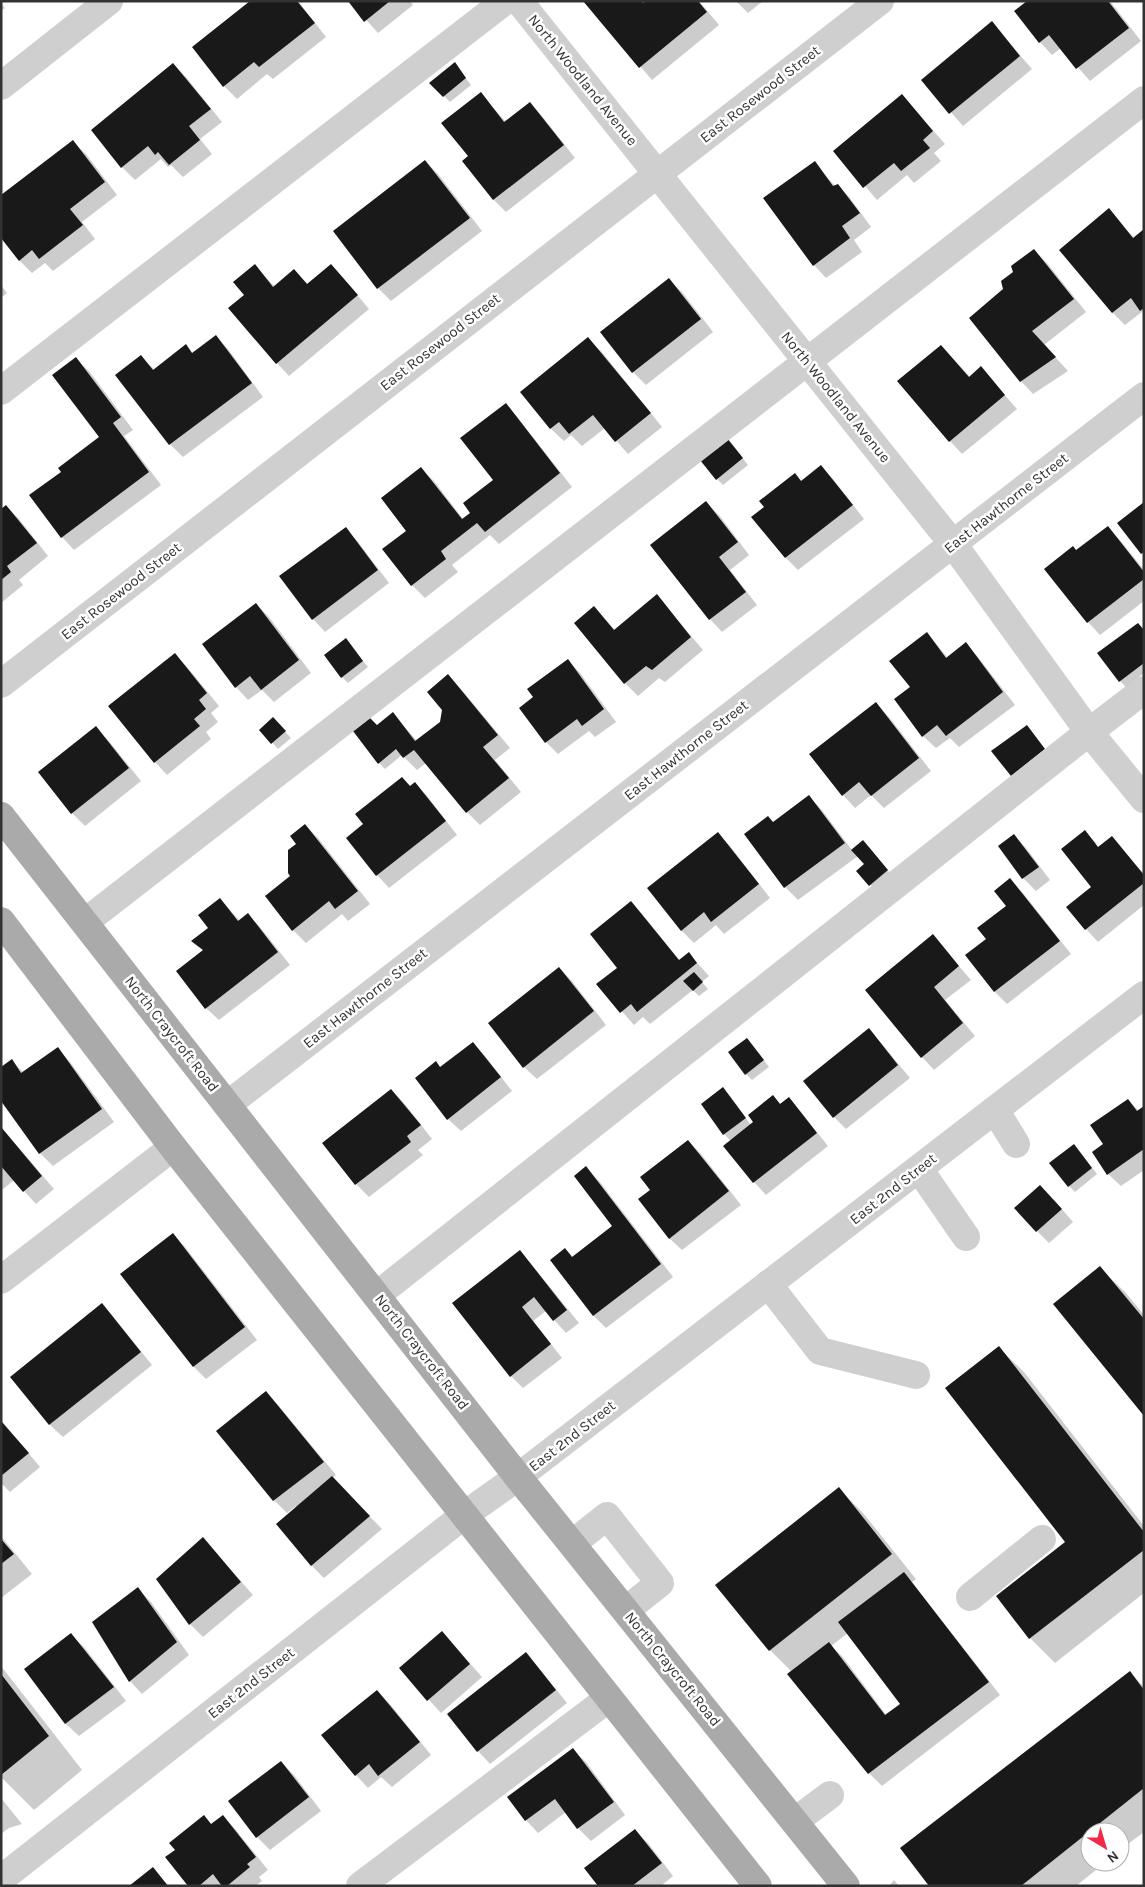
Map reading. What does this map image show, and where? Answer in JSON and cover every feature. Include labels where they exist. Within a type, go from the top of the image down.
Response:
[{"type":"main road","name":"North Craycroft Road","points":[[1,816],[518,1477],[573,1543],[846,1886]]},
{"type":"main road","points":[[1,921],[173,1147],[463,1516],[609,1698],[754,1885]]},
{"type":"street","points":[[1,86],[109,1]]},
{"type":"street","points":[[1,391],[505,1]]},
{"type":"street","name":"North Woodland Avenue","points":[[519,1],[953,544],[1089,732],[1144,799]]},
{"type":"street","name":"East Rosewood Street","points":[[1,684],[880,1]]},
{"type":"street","points":[[85,922],[1144,100]]},
{"type":"street","name":"East Hawthorne Street","points":[[227,1104],[1144,396]]},
{"type":"street","points":[[377,1295],[1144,690]]},
{"type":"street","name":"East 2nd Street","points":[[1,1879],[463,1516],[518,1477],[995,1110],[1141,1003]]},
{"type":"street","points":[[995,1110],[1016,1144]]},
{"type":"street","points":[[1,1280],[173,1147]]},
{"type":"street","points":[[919,1169],[966,1238]]},
{"type":"street","points":[[768,1284],[820,1351],[916,1375]]},
{"type":"street","points":[[573,1543],[607,1516],[660,1583],[626,1610]]},
{"type":"street","points":[[970,1597],[1042,1539]]},
{"type":"street","points":[[360,1886],[609,1698]]},
{"type":"street","points":[[794,1821],[830,1795]]},
{"type":"building","points":[[250,1],[297,1],[315,23],[259,67],[254,62],[223,87],[192,47]]},
{"type":"building","points":[[348,1],[390,1],[364,22]]},
{"type":"building","points":[[583,1],[642,1],[643,3],[645,1],[698,1],[707,12],[639,68]]},
{"type":"building","points":[[1027,1],[1108,1],[1129,28],[1076,69],[1049,35],[1039,43],[1014,11]]},
{"type":"building","points":[[992,21],[1020,56],[949,114],[921,80]]},
{"type":"building","points":[[455,62],[466,78],[443,97],[429,83]]},
{"type":"building","points":[[173,63],[211,109],[189,126],[200,140],[169,165],[158,152],[155,155],[148,146],[121,168],[91,130]]},
{"type":"building","points":[[481,92],[504,122],[530,102],[564,145],[493,200],[462,161],[468,156],[441,123]]},
{"type":"building","points":[[902,94],[933,131],[923,140],[930,148],[901,171],[894,163],[863,188],[833,151]]},
{"type":"building","points":[[73,140],[105,182],[70,209],[83,225],[39,259],[32,250],[19,261],[1,238],[1,195]]},
{"type":"building","points":[[425,160],[470,218],[377,289],[333,231]]},
{"type":"building","points":[[815,161],[833,186],[838,184],[860,213],[842,226],[850,238],[813,266],[763,198]]},
{"type":"building","points":[[1109,208],[1133,238],[1144,229],[1144,308],[1140,311],[1131,298],[1112,313],[1059,250]]},
{"type":"building","points":[[1034,249],[1074,299],[1032,331],[1056,357],[1020,382],[969,318],[1003,289],[1001,281],[1013,272],[1011,266]]},
{"type":"building","points":[[255,264],[273,287],[294,269],[307,284],[331,264],[358,295],[276,364],[228,308],[244,295],[233,282]]},
{"type":"building","points":[[669,278],[701,319],[632,373],[600,332]]},
{"type":"building","points":[[216,335],[252,383],[169,445],[115,375],[141,355],[153,370],[186,344],[192,353]]},
{"type":"building","points":[[588,337],[651,413],[615,442],[593,415],[569,434],[559,422],[550,429],[520,392]]},
{"type":"building","points":[[941,345],[969,377],[981,366],[1005,395],[949,442],[897,381]]},
{"type":"building","points":[[76,357],[121,417],[113,423],[149,472],[61,538],[29,495],[61,472],[58,468],[99,437],[52,375]]},
{"type":"building","points":[[506,403],[560,473],[485,532],[477,523],[441,551],[446,559],[411,586],[382,549],[406,531],[381,498],[421,467],[462,519],[470,513],[463,503],[493,480],[460,438]]},
{"type":"building","points":[[727,438],[743,458],[716,480],[700,460]]},
{"type":"building","points":[[821,465],[853,505],[785,558],[751,517],[764,507],[759,501],[795,473],[801,481]]},
{"type":"building","points":[[706,501],[738,542],[719,557],[746,592],[709,620],[650,545]]},
{"type":"building","points":[[1144,502],[1144,552],[1141,554],[1117,523]]},
{"type":"building","points":[[6,505],[37,543],[7,566],[11,572],[1,580],[1,509]]},
{"type":"building","points":[[1108,526],[1144,572],[1144,579],[1087,623],[1044,569],[1073,546],[1076,550]]},
{"type":"building","points":[[346,527],[378,570],[312,620],[279,576]]},
{"type":"building","points":[[657,594],[691,637],[652,670],[646,666],[624,684],[574,623],[594,606],[614,630]]},
{"type":"building","points":[[256,603],[299,660],[261,690],[250,676],[235,688],[202,644]]},
{"type":"building","points":[[1138,623],[1144,630],[1144,663],[1119,682],[1097,653]]},
{"type":"building","points":[[927,632],[946,658],[966,642],[1003,692],[946,736],[937,725],[922,737],[894,699],[910,687],[889,661]]},
{"type":"building","points":[[346,638],[363,661],[341,678],[324,655]]},
{"type":"building","points":[[175,653],[207,693],[199,700],[206,709],[194,719],[200,726],[154,763],[108,706]]},
{"type":"building","points":[[568,659],[604,709],[582,726],[577,719],[545,743],[519,708],[533,697],[527,689]]},
{"type":"building","points":[[448,674],[498,735],[483,747],[509,778],[466,813],[414,750],[403,758],[396,749],[378,764],[353,731],[370,718],[377,725],[393,712],[415,741],[440,722],[442,710],[427,692]]},
{"type":"building","points":[[876,702],[919,758],[871,796],[859,782],[842,796],[809,754]]},
{"type":"building","points":[[273,717],[286,731],[271,744],[259,730]]},
{"type":"building","points":[[1027,725],[1045,749],[1011,776],[991,751]]},
{"type":"building","points":[[96,726],[129,768],[71,814],[38,772]]},
{"type":"building","points":[[402,777],[410,786],[415,782],[446,821],[376,876],[346,838],[363,824],[355,814]]},
{"type":"building","points":[[809,795],[845,843],[784,888],[744,834],[768,816],[773,822]]},
{"type":"building","points":[[305,824],[358,891],[335,909],[329,901],[292,931],[265,896],[290,876],[288,873],[288,850],[296,844],[290,836]]},
{"type":"building","points":[[1085,830],[1098,847],[1112,836],[1144,875],[1144,883],[1085,930],[1066,907],[1091,887],[1061,849]]},
{"type":"building","points":[[718,832],[759,884],[711,922],[704,912],[681,931],[647,888]]},
{"type":"building","points":[[1014,834],[1039,867],[1022,879],[998,846]]},
{"type":"building","points":[[863,840],[888,870],[869,886],[856,871],[864,864],[851,850]]},
{"type":"building","points":[[1010,878],[1060,941],[994,992],[965,955],[986,939],[977,928],[1006,906],[994,891]]},
{"type":"building","points":[[220,898],[238,921],[248,913],[278,952],[205,1009],[176,971],[203,950],[191,941],[208,928],[198,915]]},
{"type":"building","points":[[631,901],[679,960],[689,952],[697,963],[637,1012],[631,1004],[620,1013],[596,984],[617,968],[590,934]]},
{"type":"building","points":[[933,934],[959,966],[934,987],[963,1023],[921,1058],[865,990]]},
{"type":"building","points":[[559,967],[594,1011],[523,1068],[488,1023]]},
{"type":"building","points":[[694,972],[703,982],[693,991],[683,981]]},
{"type":"building","points":[[869,1028],[898,1065],[833,1118],[803,1081]]},
{"type":"building","points":[[747,1038],[764,1060],[745,1075],[728,1052]]},
{"type":"building","points":[[473,1042],[501,1077],[447,1120],[415,1078],[436,1061],[440,1067]]},
{"type":"building","points":[[58,1047],[102,1109],[39,1154],[1,1101],[1,1067],[12,1059],[21,1073]]},
{"type":"building","points":[[723,1087],[746,1118],[723,1135],[701,1104]]},
{"type":"building","points":[[391,1089],[421,1125],[407,1136],[411,1142],[355,1185],[322,1143]]},
{"type":"building","points":[[773,1095],[780,1104],[789,1097],[817,1133],[753,1183],[723,1146],[753,1122],[748,1115]]},
{"type":"building","points":[[1128,1099],[1137,1111],[1144,1106],[1144,1149],[1107,1175],[1092,1152],[1103,1144],[1090,1125]]},
{"type":"building","points":[[1,1127],[42,1176],[23,1192],[1,1166]]},
{"type":"building","points":[[688,1140],[729,1191],[669,1239],[638,1199],[650,1190],[640,1177]]},
{"type":"building","points":[[1074,1144],[1092,1168],[1068,1187],[1049,1163]]},
{"type":"building","points":[[586,1166],[661,1264],[593,1316],[550,1260],[565,1248],[572,1257],[612,1226],[574,1176]]},
{"type":"building","points":[[1040,1185],[1062,1209],[1036,1232],[1014,1208]]},
{"type":"building","points":[[173,1233],[245,1327],[193,1367],[120,1274]]},
{"type":"building","points":[[520,1250],[567,1310],[553,1321],[534,1297],[522,1307],[551,1344],[510,1377],[452,1303]]},
{"type":"building","points":[[1100,1266],[1144,1319],[1144,1416],[1053,1304]]},
{"type":"building","points":[[102,1303],[141,1352],[49,1425],[10,1377]]},
{"type":"building","points":[[999,1346],[1144,1532],[1144,1550],[1029,1639],[996,1596],[1065,1542],[945,1388]]},
{"type":"building","points":[[266,1391],[324,1462],[273,1501],[216,1431]]},
{"type":"building","points":[[1,1421],[29,1453],[1,1476]]},
{"type":"building","points":[[332,1476],[370,1516],[311,1566],[276,1524]]},
{"type":"building","points":[[839,1487],[892,1554],[769,1651],[715,1585]]},
{"type":"building","points":[[203,1537],[241,1582],[189,1625],[156,1579]]},
{"type":"building","points":[[1,1539],[14,1554],[1,1564]]},
{"type":"building","points":[[904,1572],[989,1682],[868,1774],[787,1674],[829,1642],[885,1715],[900,1704],[838,1622]]},
{"type":"building","points":[[138,1587],[177,1642],[129,1682],[92,1622]]},
{"type":"building","points":[[442,1631],[470,1664],[427,1701],[399,1668]]},
{"type":"building","points":[[71,1633],[114,1687],[65,1724],[24,1669]]},
{"type":"building","points":[[526,1652],[556,1690],[477,1752],[447,1714]]},
{"type":"building","points":[[1130,1671],[1144,1690],[1144,1788],[1101,1822],[1080,1822],[1080,1839],[1021,1886],[929,1886],[900,1848]]},
{"type":"building","points":[[1,1674],[49,1736],[1,1775]]},
{"type":"building","points":[[377,1690],[420,1742],[378,1776],[369,1764],[355,1776],[321,1735]]},
{"type":"building","points":[[573,1748],[614,1802],[577,1829],[555,1799],[525,1821],[507,1797]]},
{"type":"building","points":[[281,1761],[309,1797],[256,1838],[228,1801]]},
{"type":"building","points":[[204,1815],[211,1824],[223,1815],[256,1857],[247,1864],[250,1867],[227,1886],[222,1886],[213,1874],[199,1886],[188,1886],[165,1857],[175,1850],[169,1843]]},
{"type":"building","points":[[635,1829],[662,1863],[632,1886],[598,1886],[584,1868]]},
{"type":"building","points":[[153,1867],[168,1886],[129,1886]]}]
